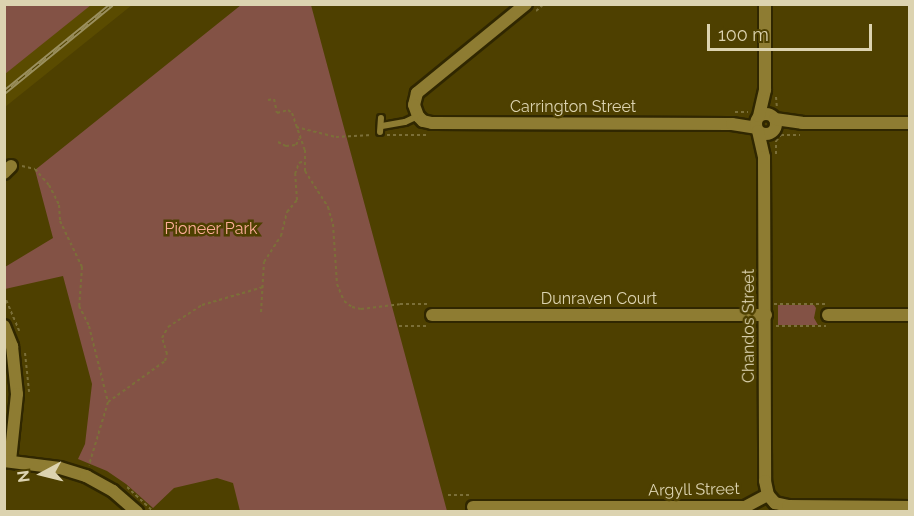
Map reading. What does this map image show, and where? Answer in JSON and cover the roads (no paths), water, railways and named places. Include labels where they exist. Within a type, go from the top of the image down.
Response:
[{"type":"street","points":[[764,157],[776,122],[770,93],[765,4]]},
{"type":"street","points":[[418,116],[414,105],[417,93],[530,8]]},
{"type":"street","points":[[764,157],[757,120],[770,93]]},
{"type":"street","points":[[757,120],[765,114],[776,122],[803,129],[909,123]]},
{"type":"street","name":"Carrington Street","points":[[418,116],[423,121],[432,123],[733,118],[757,120]]},
{"type":"street","points":[[757,120],[767,134],[776,122]]},
{"type":"street","name":"Chandos Street","points":[[764,157],[765,481],[768,495]]},
{"type":"street","name":"Dunraven Court","points":[[432,315],[765,315]]},
{"type":"street","points":[[828,315],[909,315]]},
{"type":"street","points":[[4,326],[12,346],[17,394],[7,461],[60,468],[86,476],[113,491],[137,512]]},
{"type":"street","points":[[768,495],[775,503],[788,506],[909,507]]},
{"type":"street","name":"Argyll Street","points":[[473,507],[745,507],[768,495]]},
{"type":"lane","points":[[381,118],[381,131],[418,116]]},
{"type":"railway","points":[[4,92],[112,4]]},
{"type":"park label","name":"Pioneer Park","points":[[211,229]]}]
